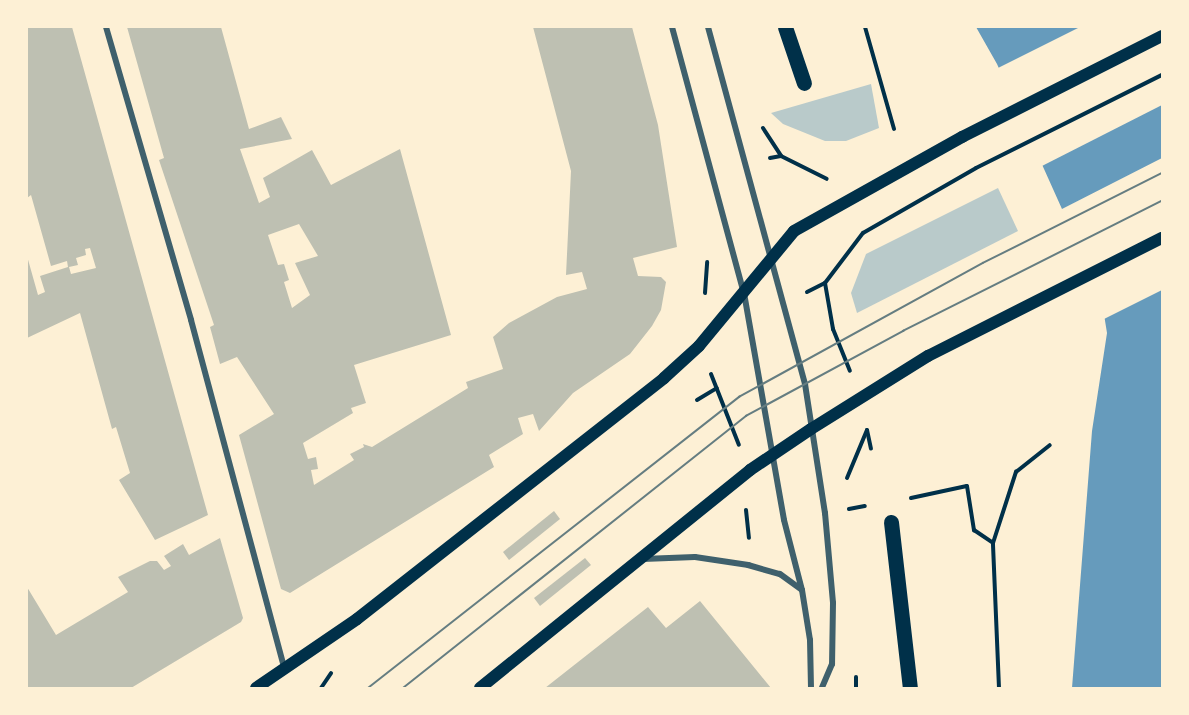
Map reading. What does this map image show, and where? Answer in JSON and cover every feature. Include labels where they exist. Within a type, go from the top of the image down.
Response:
[{"type":"main road","points":[[785,27],[804,83]]},
{"type":"main road","points":[[256,688],[357,619],[664,378],[699,346],[773,260],[794,231],[962,137],[1162,36]]},
{"type":"main road","points":[[480,688],[773,454],[928,356],[1162,238]]},
{"type":"main road","points":[[891,522],[910,688]]},
{"type":"street","points":[[106,27],[194,332],[285,669]]},
{"type":"street","points":[[672,27],[744,293],[784,520],[802,590],[811,688]]},
{"type":"street","points":[[708,27],[805,384],[825,513],[833,623],[832,664],[822,688]]},
{"type":"street","points":[[639,560],[694,557],[748,565],[780,574],[802,590]]},
{"type":"path","points":[[865,27],[894,129]]},
{"type":"path","points":[[809,290],[825,283],[863,233],[976,168],[1162,75]]},
{"type":"path","points":[[761,119],[781,156],[825,175]]},
{"type":"path","points":[[704,297],[708,254]]},
{"type":"path","points":[[825,283],[833,329],[846,362]]},
{"type":"path","points":[[711,372],[739,445]]},
{"type":"path","points":[[697,400],[717,388]]},
{"type":"path","points":[[848,474],[867,429],[871,449]]},
{"type":"path","points":[[999,688],[993,543],[1016,472],[1050,445]]},
{"type":"path","points":[[967,486],[974,530],[993,543]]},
{"type":"path","points":[[746,510],[749,542]]},
{"type":"path","points":[[748,524],[754,523]]},
{"type":"shaded area","points":[[871,84],[879,128],[846,141],[825,141],[783,124],[771,113]]},
{"type":"shaded area","points":[[998,188],[1018,231],[857,313],[851,293],[866,254]]},
{"type":"water","points":[[976,27],[1162,27],[1162,688],[1072,688],[1092,431],[1107,333],[1101,296],[997,64]]},
{"type":"pier","points":[[1080,27],[1162,27],[1162,105],[1040,167],[996,69]]},
{"type":"pier","points":[[1162,158],[1162,290],[1102,320],[1098,297],[1060,210]]},
{"type":"building","points":[[27,27],[72,27],[208,515],[155,540],[119,480],[130,473],[116,427],[112,429],[80,313],[27,338],[27,256],[38,295],[45,292],[40,276],[68,267],[67,261],[51,266],[31,195],[27,198]],"holes":[[[90,248],[96,268],[71,274],[69,267],[78,265],[76,258],[86,255],[85,249]]]},
{"type":"building","points":[[127,27],[221,27],[249,129],[281,117],[292,139],[240,149],[259,203],[270,197],[263,178],[312,150],[331,185],[400,149],[451,335],[354,365],[366,403],[351,408],[353,413],[303,443],[308,459],[316,457],[318,469],[311,470],[314,485],[354,460],[350,454],[364,447],[363,444],[372,447],[468,388],[466,382],[503,369],[493,337],[509,323],[557,297],[587,289],[582,272],[566,275],[571,171],[533,27],[632,27],[658,125],[677,247],[633,258],[638,276],[661,277],[666,282],[661,310],[652,326],[630,354],[573,393],[539,431],[533,414],[518,418],[523,434],[489,455],[494,467],[290,593],[281,589],[239,435],[274,414],[237,357],[220,364],[210,327],[214,325],[159,160],[164,158]],"holes":[[[299,224],[318,256],[295,263],[310,295],[292,308],[284,282],[289,280],[284,264],[278,265],[268,235]]]},
{"type":"building","points":[[554,511],[560,519],[509,560],[503,552]]},
{"type":"building","points":[[220,538],[243,618],[241,622],[131,688],[27,688],[27,587],[56,635],[128,592],[118,577],[150,561],[157,561],[164,570],[171,566],[164,556],[183,544],[189,555]]},
{"type":"building","points":[[585,558],[591,565],[540,606],[534,598]]},
{"type":"building","points":[[700,601],[771,688],[545,688],[648,607],[666,628]]},
{"type":"tram line","points":[[368,688],[739,397],[983,263],[1162,173]]},
{"type":"tram line","points":[[403,688],[746,416],[903,331],[1162,201]]}]
